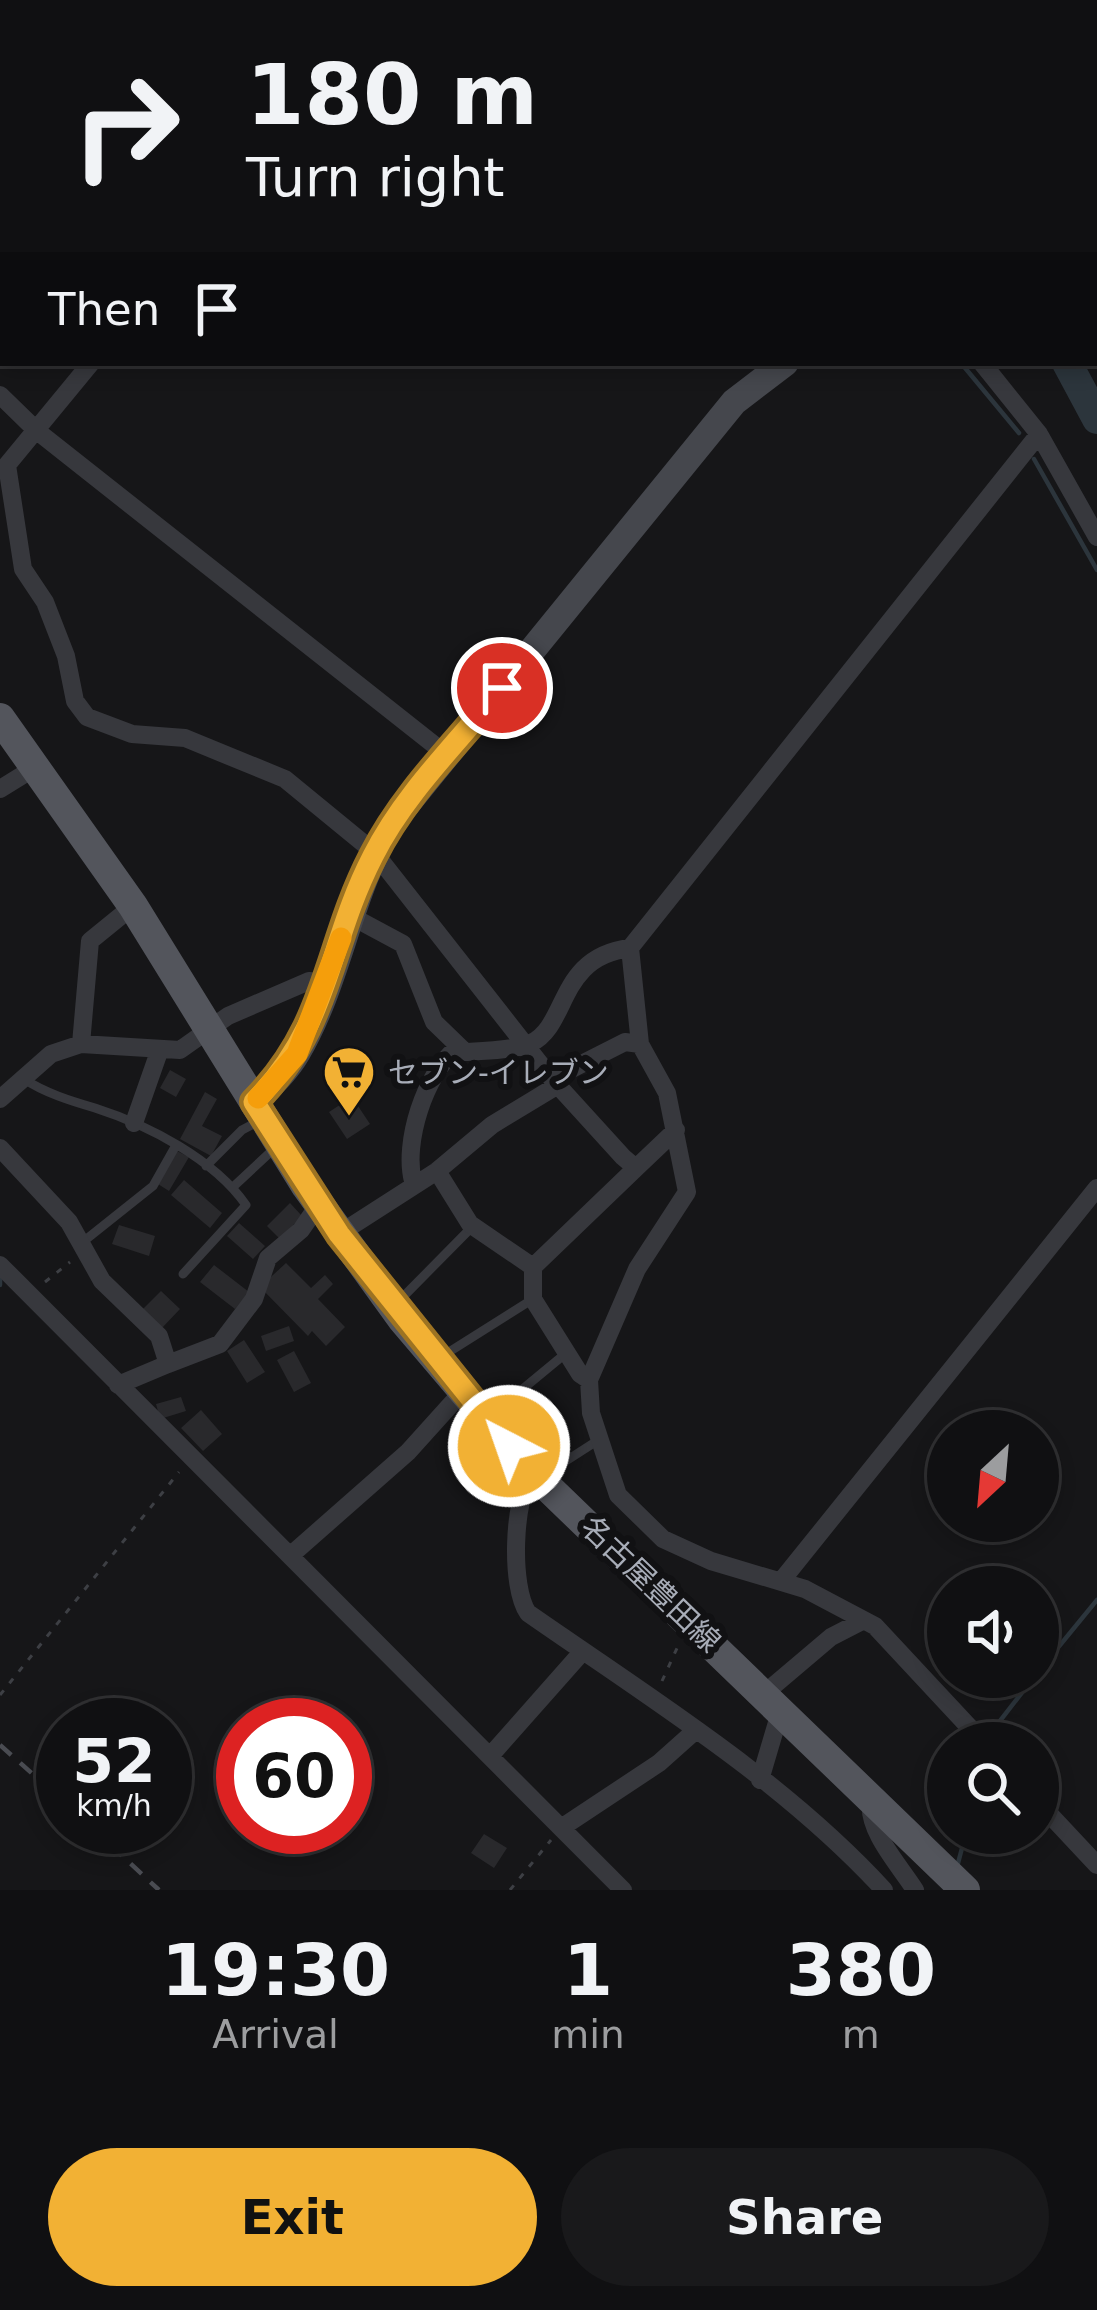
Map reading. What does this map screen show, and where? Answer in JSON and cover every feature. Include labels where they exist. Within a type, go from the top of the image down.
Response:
[{"type":"main road","name":"名古屋豊田線","points":[[0,718],[133,906],[339,1234],[437,1360],[536,1476],[958,1883]]},
{"type":"street","points":[[89,366],[8,465],[23,569],[45,602],[66,656],[75,701],[87,717],[131,734],[185,738],[285,778],[374,852],[555,1082],[636,1168]]},
{"type":"street","points":[[266,1122],[374,852],[734,402],[781,366]]},
{"type":"street","points":[[984,366],[1040,434],[1097,537]]},
{"type":"street","points":[[0,395],[37,430],[447,755]]},
{"type":"street","points":[[413,1181],[408,1147],[419,1127],[430,1075],[456,1048],[528,1045],[542,1036],[570,980],[630,948],[1040,434]]},
{"type":"street","points":[[0,789],[34,768]]},
{"type":"street","points":[[81,1044],[90,940],[133,906]]},
{"type":"street","points":[[349,915],[403,944],[434,1022],[456,1048]]},
{"type":"street","points":[[630,948],[640,1044],[667,1094],[687,1192],[637,1269],[589,1380],[590,1413],[626,1507],[663,1539],[711,1561],[782,1580],[864,1620],[964,1722]]},
{"type":"street","points":[[8,1088],[51,1054],[81,1044],[180,1050],[207,1027],[309,981],[325,983]]},
{"type":"street","points":[[339,1234],[413,1181],[436,1171],[555,1082],[625,1042],[640,1044]]},
{"type":"street","points":[[134,1123],[160,1049]]},
{"type":"street","points":[[589,1380],[533,1300],[532,1267],[676,1130]]},
{"type":"street","points":[[0,1148],[86,1247],[102,1281],[159,1336],[168,1364]]},
{"type":"street","points":[[436,1171],[473,1226],[532,1267]]},
{"type":"street","points":[[782,1580],[1097,1187]]},
{"type":"street","points":[[118,1384],[220,1344],[254,1299],[268,1258],[301,1230],[319,1204]]},
{"type":"street","points":[[0,1265],[623,1890]]},
{"type":"street","points":[[291,1555],[408,1452],[463,1391]]},
{"type":"street","points":[[536,1476],[519,1523],[515,1594],[528,1613],[655,1699],[760,1780],[842,1845],[884,1890]]},
{"type":"street","points":[[600,1534],[626,1507]]},
{"type":"street","points":[[760,1780],[773,1701],[831,1637],[864,1620]]},
{"type":"street","points":[[491,1755],[584,1651]]},
{"type":"street","points":[[561,1828],[659,1763],[695,1730]]},
{"type":"street","points":[[871,1797],[869,1812],[915,1890]]},
{"type":"street","points":[[1059,1824],[1097,1865]]},
{"type":"lane","points":[[8,1088],[134,1123],[233,1187],[246,1205],[184,1274]]},
{"type":"lane","points":[[206,1166],[242,1130],[266,1122]]},
{"type":"lane","points":[[233,1187],[266,1122]]},
{"type":"lane","points":[[86,1247],[153,1186],[176,1147]]},
{"type":"lane","points":[[392,1305],[473,1226]]},
{"type":"lane","points":[[437,1360],[533,1300]]},
{"type":"lane","points":[[486,1419],[566,1353]]},
{"type":"lane","points":[[536,1476],[600,1439]]},
{"type":"path","points":[[30,1295],[86,1247]]},
{"type":"path","points":[[0,1695],[193,1458]]},
{"type":"path","points":[[655,1699],[688,1621]]},
{"type":"path","points":[[510,1890],[561,1828]]},
{"type":"building","points":[[170,1070],[186,1079],[176,1097],[160,1088]]},
{"type":"building","points":[[205,1092],[217,1099],[202,1126],[222,1136],[211,1156],[180,1139]]},
{"type":"building","name":"セブン-イレブン","points":[[352,1097],[370,1124],[347,1139],[329,1112]]},
{"type":"building","points":[[177,1151],[189,1157],[169,1191],[158,1184]]},
{"type":"building","points":[[184,1180],[222,1213],[210,1228],[171,1195]]},
{"type":"building","points":[[290,1203],[302,1216],[280,1239],[267,1226]]},
{"type":"building","points":[[239,1223],[265,1246],[253,1259],[227,1236]]},
{"type":"building","points":[[119,1225],[155,1236],[149,1256],[112,1244]]},
{"type":"building","points":[[286,1263],[311,1288],[325,1275],[333,1284],[318,1299],[345,1327],[326,1346],[312,1331],[308,1336],[260,1287]]},
{"type":"building","points":[[214,1265],[249,1292],[235,1309],[200,1282]]},
{"type":"building","points":[[161,1291],[180,1309],[161,1329],[142,1310]]},
{"type":"building","points":[[289,1326],[294,1341],[266,1351],[261,1336]]},
{"type":"building","points":[[244,1340],[265,1372],[247,1383],[227,1351]]},
{"type":"building","points":[[294,1351],[311,1383],[294,1392],[277,1360]]},
{"type":"building","points":[[181,1397],[186,1411],[160,1419],[156,1404]]},
{"type":"building","points":[[201,1410],[222,1434],[203,1451],[181,1428]]},
{"type":"building","points":[[484,1834],[507,1848],[494,1868],[471,1853]]},
{"type":"waterway","points":[[963,366],[1019,433]]},
{"type":"waterway","points":[[1069,366],[1097,419]]},
{"type":"waterway","points":[[1034,459],[1097,570]]},
{"type":"waterway","points":[[0,1280],[0,1285]]},
{"type":"waterway","points":[[1059,1646],[1097,1600]]},
{"type":"waterway","points":[[999,1722],[1018,1698]]},
{"type":"waterway","points":[[957,1867],[960,1854]]},
{"type":"railway","points":[[0,1745],[36,1777]]},
{"type":"railway","points":[[120,1854],[159,1890]]},
{"type":"slow traffic","points":[[258,1098],[297,1054],[341,938]]},
{"type":"place","name":"セブン-イレブン","points":[[349,1118]]},
{"type":"route","points":[[502,688],[385,834],[363,876],[310,1028],[286,1070],[254,1102],[339,1234],[509,1446]]}]
